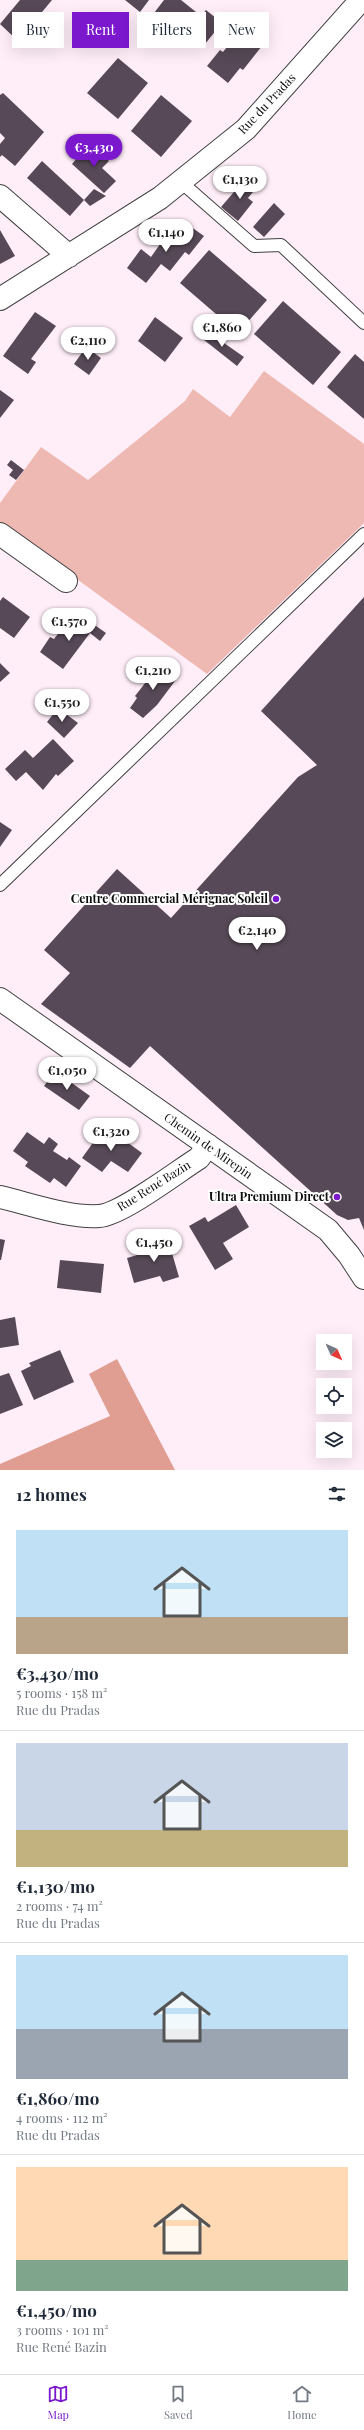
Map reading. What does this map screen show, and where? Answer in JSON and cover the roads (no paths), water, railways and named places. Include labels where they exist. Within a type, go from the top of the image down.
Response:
[{"type":"street","name":"Rue du Pradas","points":[[0,299],[160,198],[246,129],[361,0]]},
{"type":"street","points":[[0,196],[69,256]]},
{"type":"street","points":[[0,534],[66,581]]},
{"type":"street","name":"Chemin de Mirepin","points":[[0,999],[328,1230],[349,1255],[364,1278]]},
{"type":"street","name":"Rue René Bazin","points":[[0,1197],[79,1215],[100,1216],[119,1210],[199,1158],[208,1145]]},
{"type":"lane","points":[[180,182],[254,246],[281,245],[364,323]]},
{"type":"lane","points":[[0,885],[364,534]]},
{"type":"place","name":"Centre Commercial Mérignac Soleil","points":[[276,899]]},
{"type":"place","name":"Ultra Premium Direct","points":[[337,1197]]}]
